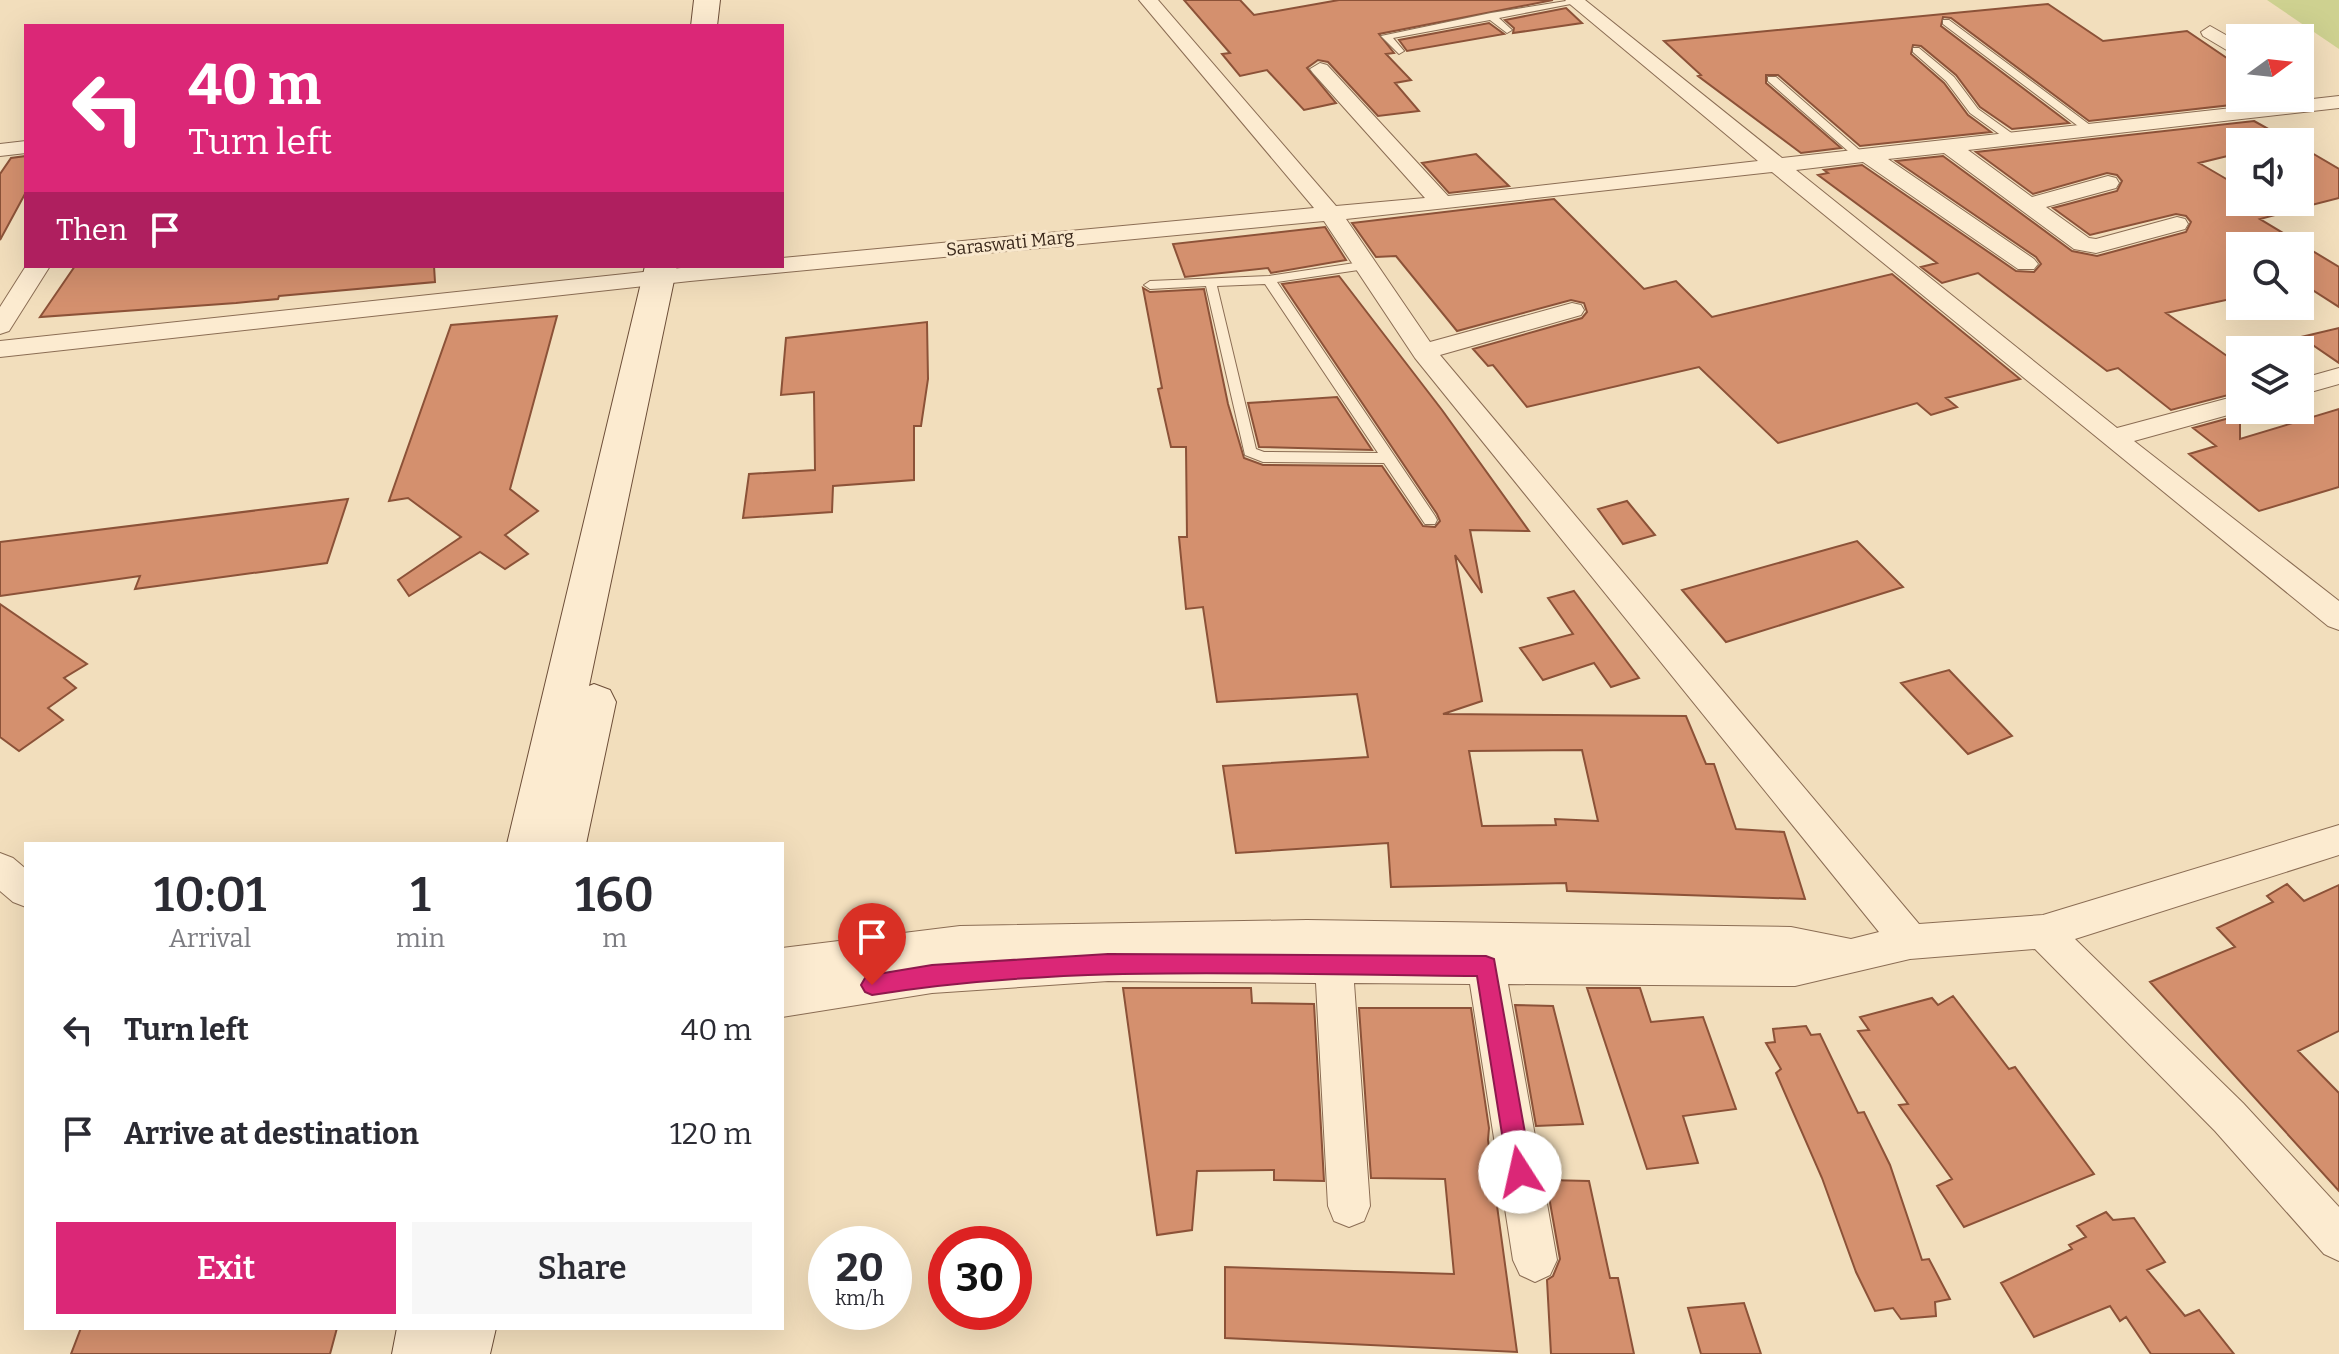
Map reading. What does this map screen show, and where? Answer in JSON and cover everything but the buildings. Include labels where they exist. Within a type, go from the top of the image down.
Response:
[{"type":"main road","points":[[704,24],[707,0]]},
{"type":"main road","points":[[532,842],[676,271]]},
{"type":"main road","points":[[562,842],[676,271]]},
{"type":"main road","points":[[423,1354],[428,1330]]},
{"type":"main road","points":[[459,1354],[465,1330]]},
{"type":"street","points":[[1148,0],[1329,212],[1368,265],[1424,352],[1910,942]]},
{"type":"street","points":[[1575,1],[2112,438],[2339,618]]},
{"type":"street","points":[[2210,32],[2226,43]]},
{"type":"street","points":[[1320,69],[1442,203]]},
{"type":"street","name":"Saraswati Marg","points":[[784,261],[1442,203],[2090,130],[2319,100]]},
{"type":"street","points":[[1948,146],[2027,205],[2089,246],[2177,224]]},
{"type":"street","points":[[1863,156],[2026,264]]},
{"type":"street","points":[[2027,205],[2108,183]]},
{"type":"street","points":[[0,326],[37,268]]},
{"type":"street","name":"Saraswati Marg","points":[[0,349],[709,268]]},
{"type":"street","points":[[1424,352],[1572,310]]},
{"type":"street","points":[[2314,383],[2339,376]]},
{"type":"street","points":[[2112,438],[2226,407]]},
{"type":"street","points":[[784,999],[932,975],[1094,965],[1795,969],[1910,942],[2043,932],[2339,840]]},
{"type":"street","points":[[0,869],[24,889]]},
{"type":"street","points":[[2043,932],[2229,1117],[2339,1239]]},
{"type":"street","points":[[784,965],[960,943],[1307,937],[1791,944],[1858,954]]},
{"type":"street","points":[[1334,966],[1349,1206]]},
{"type":"street","points":[[1486,966],[1535,1260]]},
{"type":"lane","points":[[1399,51],[1386,36],[1575,1]]},
{"type":"lane","points":[[1491,16],[1507,30]]},
{"type":"lane","points":[[1946,22],[2090,130]]},
{"type":"lane","points":[[1916,50],[1950,79],[1974,111],[2013,139]]},
{"type":"lane","points":[[1772,79],[1863,156]]},
{"type":"lane","points":[[1150,285],[1269,280],[1368,265]]},
{"type":"lane","points":[[1269,280],[1430,520]]},
{"type":"lane","points":[[1211,284],[1250,452],[1263,457],[1389,458]]},
{"type":"green space","points":[[2267,0],[2339,0],[2339,49],[2314,32],[2314,24],[2302,24]]},
{"type":"route","points":[[872,985],[932,975],[1108,964],[1486,966],[1520,1172]]}]
